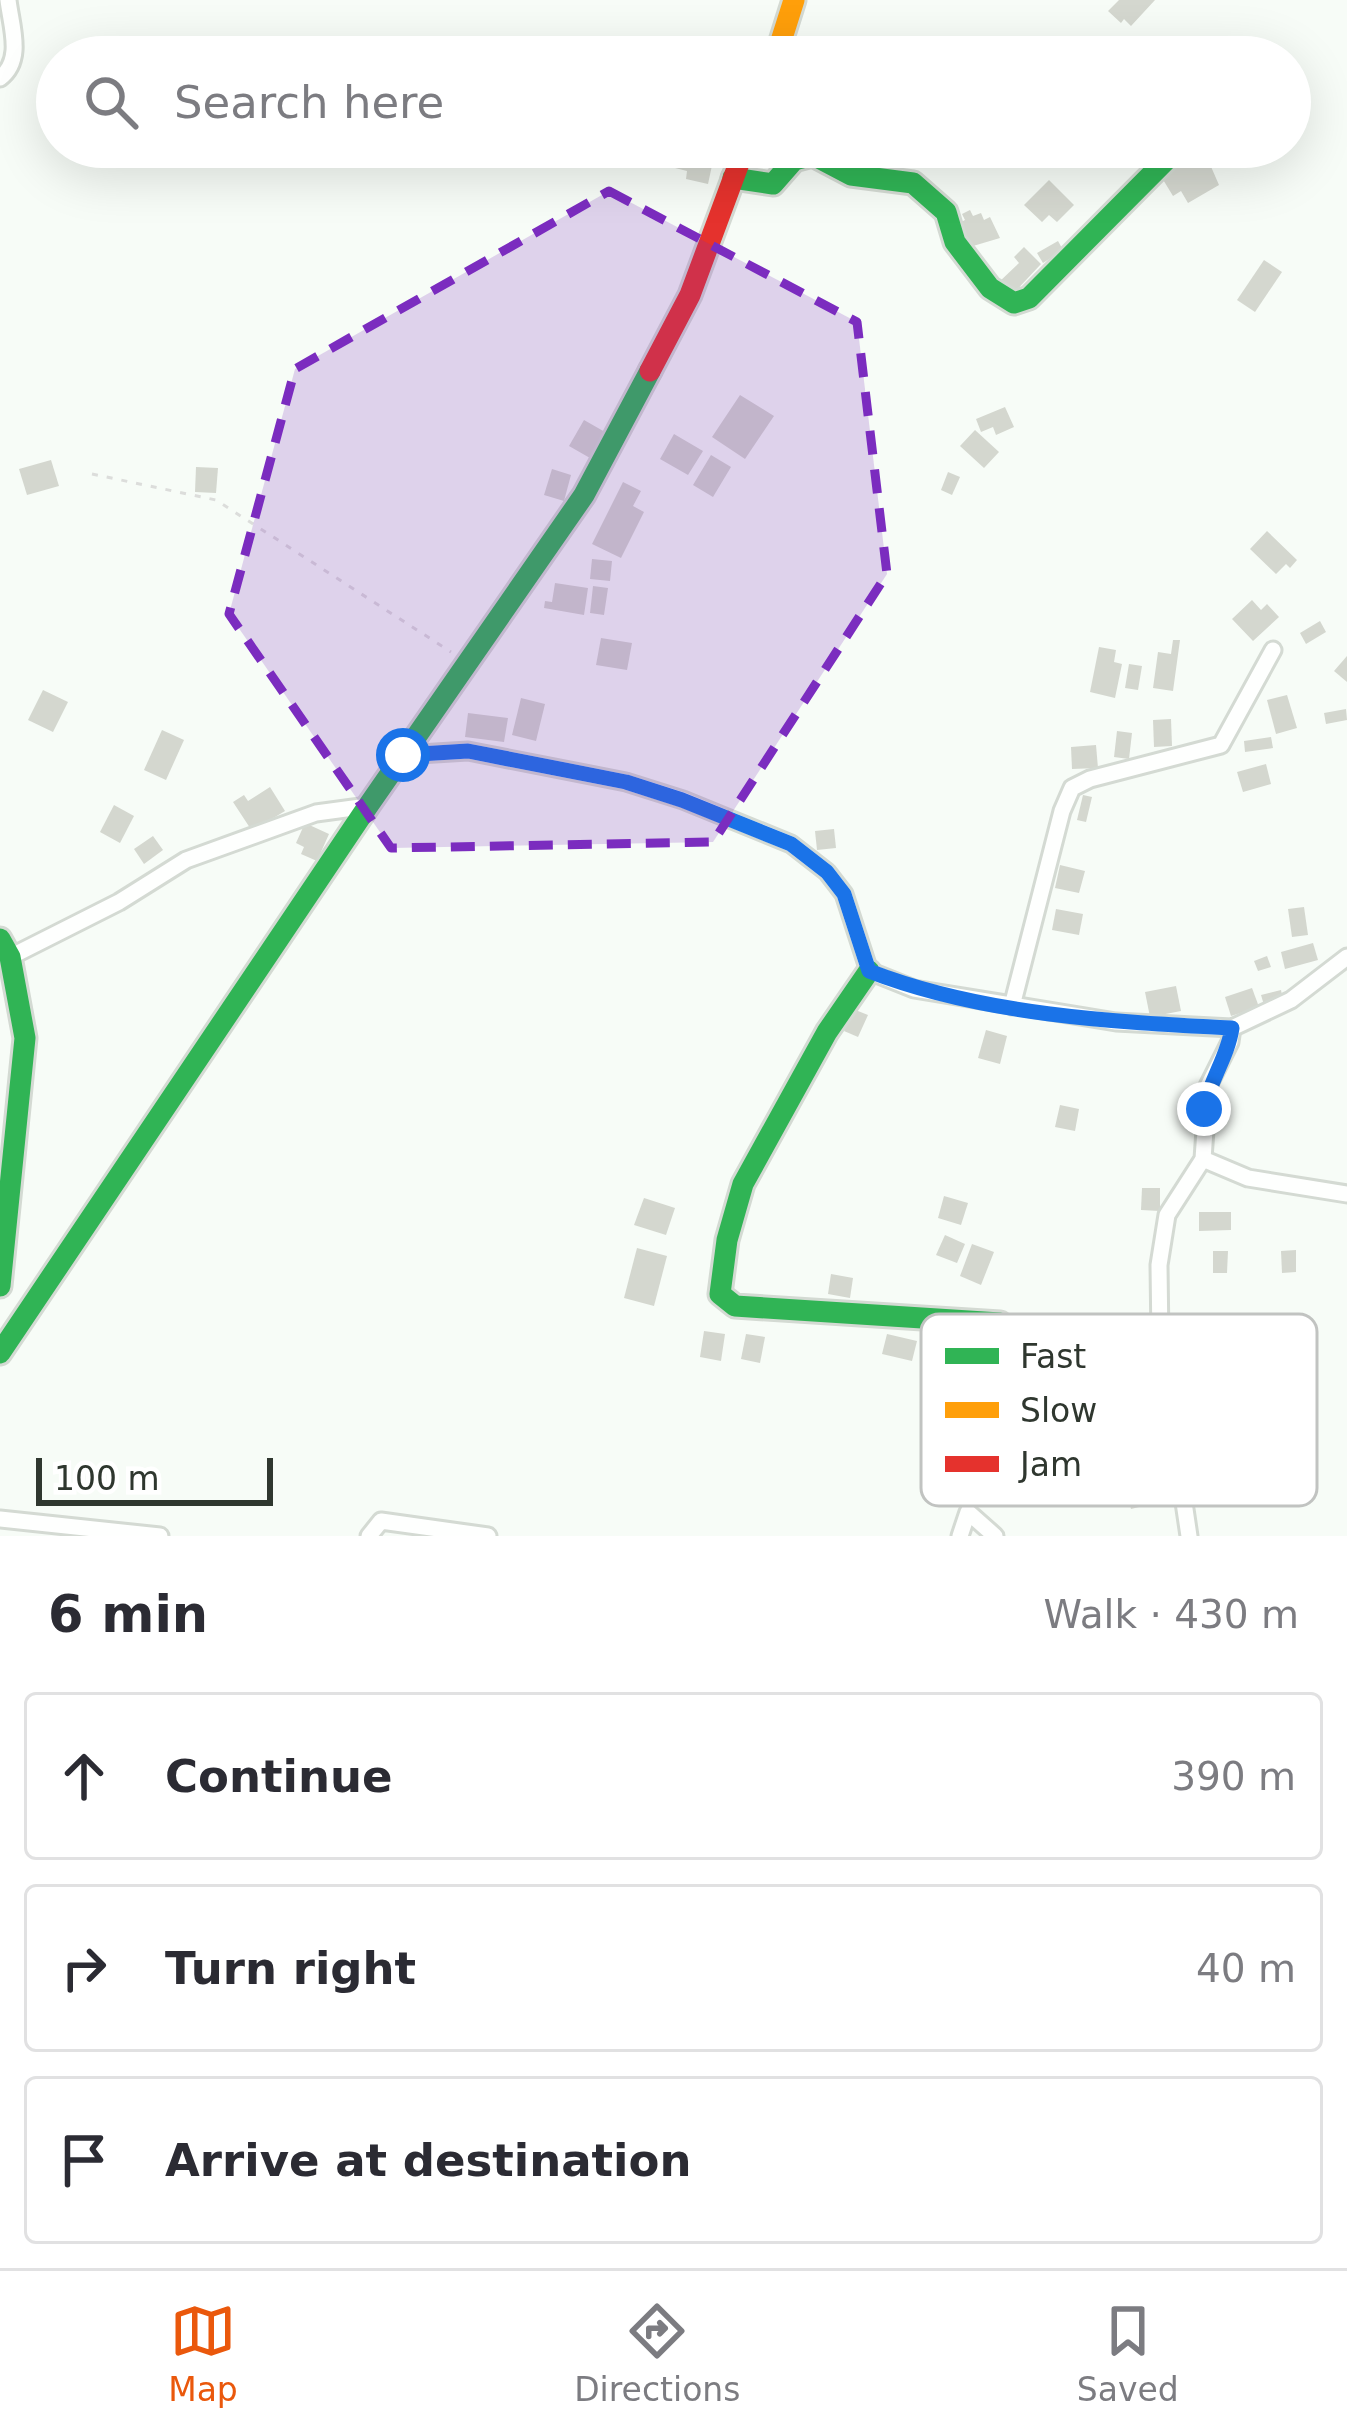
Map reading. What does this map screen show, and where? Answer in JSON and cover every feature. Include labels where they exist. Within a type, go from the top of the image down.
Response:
[{"type":"street","points":[[0,78],[9,71],[15,52],[8,0]]},
{"type":"street","points":[[783,36],[794,0]]},
{"type":"street","points":[[0,1354],[368,806],[584,495],[690,295],[737,168]]},
{"type":"street","points":[[733,178],[772,184],[787,168]]},
{"type":"street","points":[[838,168],[851,175],[913,183],[946,212],[955,242],[990,288],[1014,303],[1029,298],[1158,168]]},
{"type":"street","points":[[1012,1006],[1072,788],[1090,779],[1222,745],[1273,650]]},
{"type":"street","points":[[403,755],[468,751],[626,782],[791,844],[827,872],[844,894],[869,971]]},
{"type":"street","points":[[0,1286],[26,1038],[5,948],[119,902],[186,860],[316,813],[368,806]]},
{"type":"street","points":[[869,971],[914,988],[1012,1006],[1116,1022],[1232,1028],[1291,1000],[1347,957]]},
{"type":"street","points":[[869,971],[827,1032],[743,1184],[727,1240],[720,1294],[735,1306],[921,1318]]},
{"type":"street","points":[[1160,1314],[1159,1265],[1167,1215],[1203,1159],[1208,1086],[1232,1028]]},
{"type":"street","points":[[1203,1159],[1248,1178],[1347,1194]]},
{"type":"street","points":[[1185,1506],[1189,1536]]},
{"type":"street","points":[[960,1536],[968,1512],[995,1536]]},
{"type":"street","points":[[0,1519],[160,1536]]},
{"type":"street","points":[[369,1536],[381,1521],[488,1536]]},
{"type":"path","points":[[92,474],[216,500],[467,662]]},
{"type":"highlighted area","points":[[609,191],[857,322],[887,574],[713,842],[391,848],[229,614],[295,369]]},
{"type":"building","points":[[1119,0],[1155,0],[1131,26],[1108,11]]},
{"type":"building","points":[[675,168],[711,168],[708,184],[686,179],[687,171]]},
{"type":"building","points":[[1167,168],[1212,168],[1219,185],[1188,203],[1181,191],[1173,196],[1159,173]]},
{"type":"building","points":[[1049,180],[1074,205],[1057,222],[1049,215],[1042,222],[1024,205]]},
{"type":"building","points":[[970,210],[973,216],[981,213],[984,220],[990,217],[1000,238],[963,249],[953,226],[965,220],[962,214]]},
{"type":"building","points":[[1058,241],[1063,250],[1043,263],[1037,253]]},
{"type":"building","points":[[1024,247],[1041,264],[1011,296],[998,283],[1019,263],[1014,257]]},
{"type":"building","points":[[1264,260],[1282,272],[1255,312],[1237,300]]},
{"type":"building","points":[[740,395],[774,416],[745,459],[712,437]]},
{"type":"building","points":[[1005,407],[1014,427],[996,435],[993,427],[981,432],[976,419]]},
{"type":"building","points":[[584,420],[605,432],[590,458],[569,446]]},
{"type":"building","points":[[975,430],[999,452],[984,468],[960,446]]},
{"type":"building","points":[[674,434],[703,451],[688,475],[660,459]]},
{"type":"building","points":[[711,455],[731,467],[713,497],[693,485]]},
{"type":"building","points":[[51,460],[59,486],[27,495],[19,469]]},
{"type":"building","points":[[196,467],[218,468],[216,493],[195,492]]},
{"type":"building","points":[[552,469],[571,475],[564,501],[544,495]]},
{"type":"building","points":[[948,472],[960,477],[952,495],[941,490]]},
{"type":"building","points":[[623,482],[641,491],[633,506],[644,512],[621,558],[592,544]]},
{"type":"building","points":[[1267,531],[1297,560],[1276,574],[1250,549]]},
{"type":"building","points":[[592,559],[612,561],[610,581],[590,579]]},
{"type":"building","points":[[555,583],[588,588],[584,615],[544,608],[545,601],[552,602]]},
{"type":"building","points":[[593,586],[608,588],[604,615],[590,613]]},
{"type":"building","points":[[1252,600],[1261,610],[1267,604],[1279,617],[1253,641],[1232,619]]},
{"type":"building","points":[[1320,621],[1326,632],[1306,644],[1300,633]]},
{"type":"building","points":[[601,638],[632,643],[627,670],[596,665]]},
{"type":"building","points":[[1173,640],[1180,640],[1173,691],[1153,688],[1158,652],[1171,654]]},
{"type":"building","points":[[1099,647],[1116,650],[1114,662],[1122,664],[1115,698],[1090,692]]},
{"type":"building","points":[[1347,656],[1347,682],[1334,671]]},
{"type":"building","points":[[1129,664],[1142,666],[1138,690],[1125,688]]},
{"type":"building","points":[[43,690],[68,702],[53,732],[28,720]]},
{"type":"building","points":[[1287,695],[1297,728],[1276,734],[1267,700]]},
{"type":"building","points":[[521,698],[545,704],[536,741],[512,735]]},
{"type":"building","points":[[1346,709],[1347,720],[1326,724],[1324,713]]},
{"type":"building","points":[[468,713],[508,718],[504,742],[465,737]]},
{"type":"building","points":[[1171,719],[1172,746],[1154,747],[1153,720]]},
{"type":"building","points":[[162,730],[184,740],[166,780],[144,770]]},
{"type":"building","points":[[1117,731],[1132,733],[1129,759],[1114,757]]},
{"type":"building","points":[[1271,737],[1273,748],[1245,752],[1244,741]]},
{"type":"building","points":[[1096,745],[1098,768],[1072,769],[1071,747]]},
{"type":"building","points":[[1266,764],[1271,784],[1243,792],[1237,772]]},
{"type":"building","points":[[270,787],[285,811],[252,831],[233,802],[244,795],[248,801]]},
{"type":"building","points":[[1083,795],[1092,797],[1086,822],[1077,820]]},
{"type":"building","points":[[114,805],[134,816],[120,843],[100,832]]},
{"type":"building","points":[[305,823],[329,834],[317,861],[301,854],[304,847],[296,843]]},
{"type":"building","points":[[834,829],[836,848],[817,850],[815,831]]},
{"type":"building","points":[[153,836],[163,850],[144,864],[134,849]]},
{"type":"building","points":[[1060,865],[1085,871],[1079,893],[1055,888]]},
{"type":"building","points":[[1304,907],[1308,935],[1292,937],[1288,909]]},
{"type":"building","points":[[1056,909],[1083,914],[1079,935],[1052,930]]},
{"type":"building","points":[[1313,943],[1318,960],[1285,969],[1281,952]]},
{"type":"building","points":[[1267,956],[1271,967],[1258,971],[1254,961]]},
{"type":"building","points":[[1176,986],[1181,1011],[1150,1017],[1145,992]]},
{"type":"building","points":[[1252,988],[1259,1007],[1231,1016],[1225,997]]},
{"type":"building","points":[[1281,990],[1283,1000],[1264,1005],[1261,995]]},
{"type":"building","points":[[853,1009],[868,1015],[858,1037],[844,1031]]},
{"type":"building","points":[[986,1030],[1007,1036],[1000,1064],[978,1058]]},
{"type":"building","points":[[1060,1105],[1079,1109],[1075,1131],[1055,1127]]},
{"type":"building","points":[[1142,1188],[1160,1188],[1160,1211],[1141,1210]]},
{"type":"building","points":[[944,1196],[968,1203],[961,1225],[938,1218]]},
{"type":"building","points":[[644,1198],[675,1208],[666,1235],[634,1225]]},
{"type":"building","points":[[1199,1212],[1231,1212],[1231,1230],[1199,1231]]},
{"type":"building","points":[[945,1235],[965,1244],[957,1263],[936,1255]]},
{"type":"building","points":[[972,1244],[994,1252],[981,1285],[960,1276]]},
{"type":"building","points":[[637,1248],[667,1256],[654,1306],[624,1298]]},
{"type":"building","points":[[1296,1250],[1296,1272],[1282,1273],[1281,1251]]},
{"type":"building","points":[[1213,1251],[1228,1251],[1227,1273],[1213,1273]]},
{"type":"building","points":[[831,1274],[853,1278],[850,1298],[828,1294]]},
{"type":"building","points":[[704,1331],[725,1334],[721,1361],[700,1357]]},
{"type":"building","points":[[746,1334],[765,1337],[760,1363],[741,1359]]},
{"type":"building","points":[[887,1334],[917,1341],[912,1361],[882,1354]]},
{"type":"traffic: fast","points":[[733,178],[773,184],[787,168]]},
{"type":"traffic: fast","points":[[838,168],[851,175],[913,183],[946,212],[955,242],[990,288],[1014,303],[1029,298],[1158,168]]},
{"type":"traffic: fast","points":[[0,1353],[584,495],[650,371]]},
{"type":"traffic: fast","points":[[0,939],[10,957],[25,1038],[0,1286]]},
{"type":"traffic: fast","points":[[869,971],[827,1032],[743,1184],[727,1240],[720,1294],[735,1306],[921,1318]]},
{"type":"traffic: slow","points":[[783,36],[794,0]]},
{"type":"traffic: jam","points":[[650,371],[690,295],[737,168]]},
{"type":"route","points":[[403,755],[468,751],[626,782],[791,844],[827,872],[844,894],[869,971],[914,988],[1116,1022],[1232,1028],[1208,1086],[1204,1109]]}]
